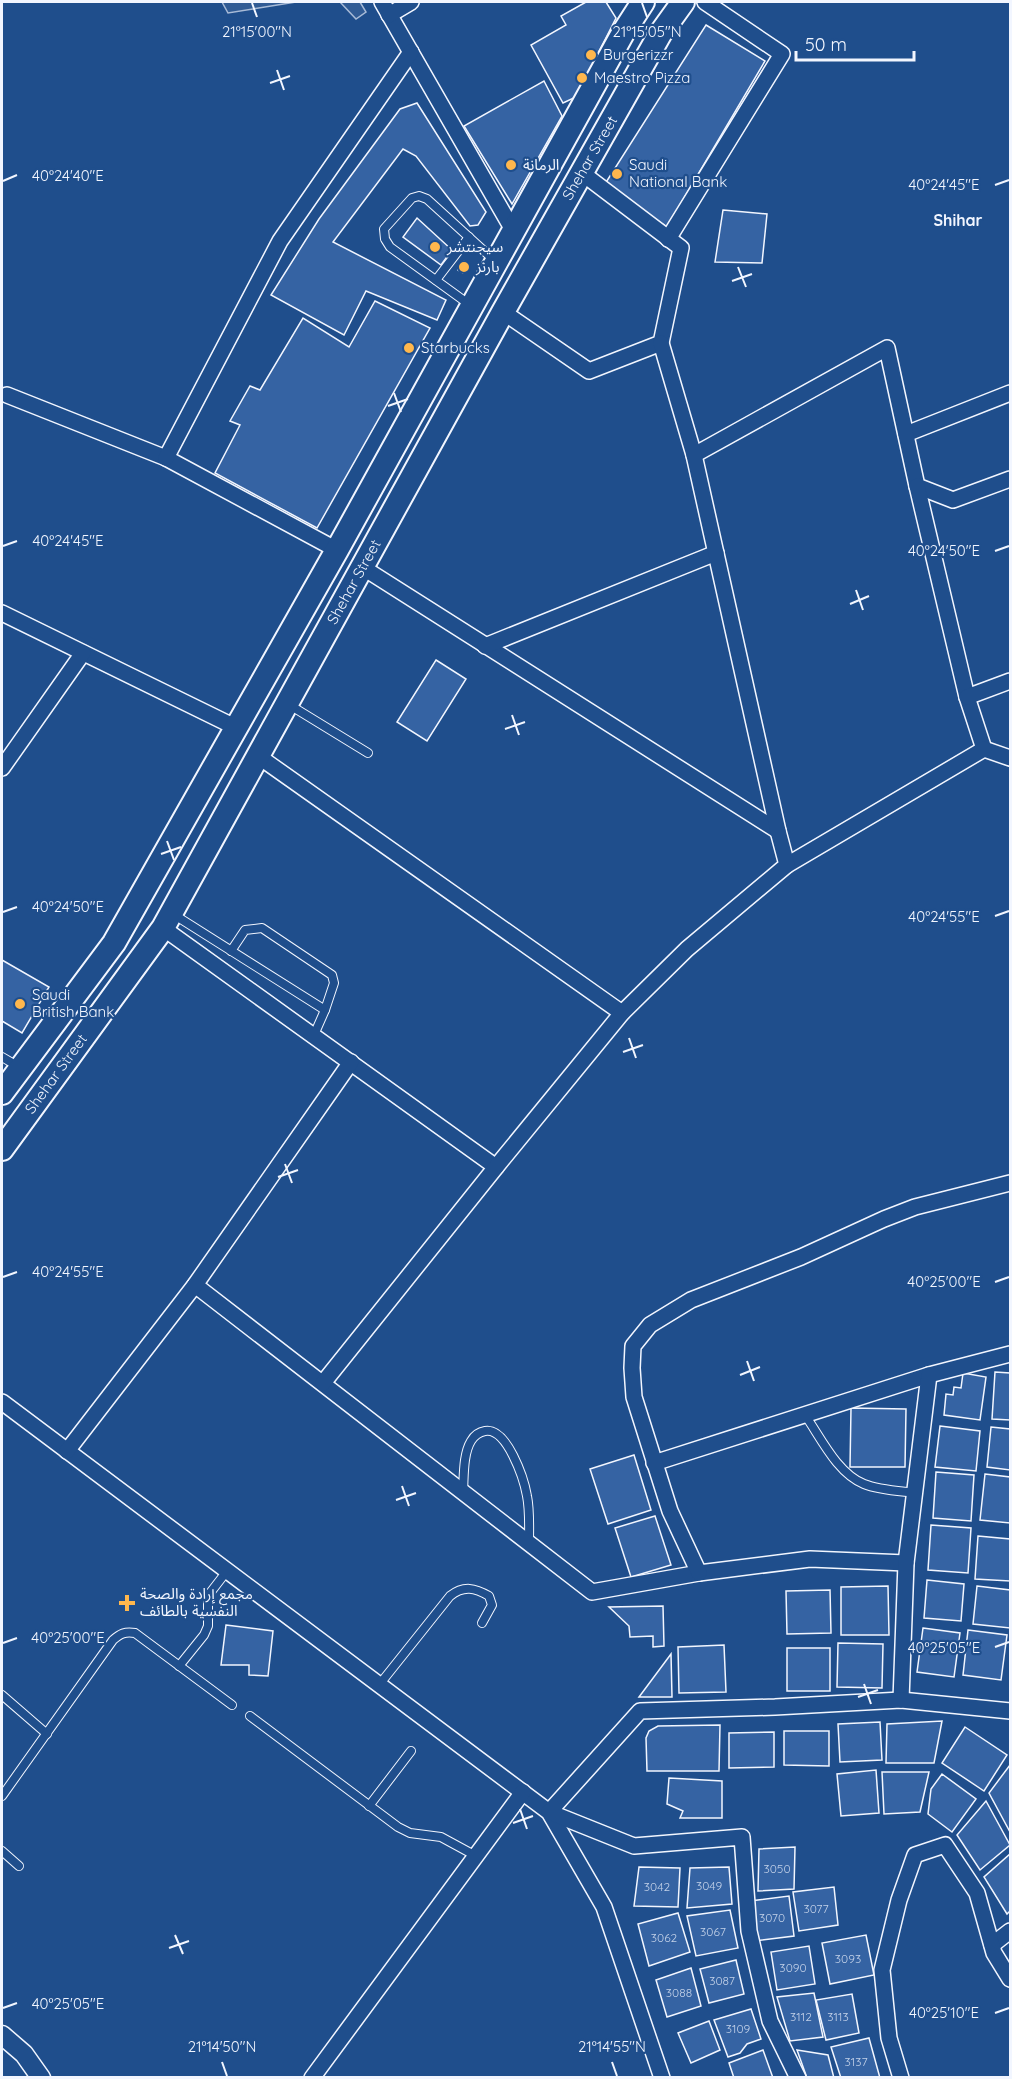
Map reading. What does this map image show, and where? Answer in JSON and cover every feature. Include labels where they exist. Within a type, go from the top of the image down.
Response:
[{"type":"main road","name":"Shehar Street","points":[[2,1093],[11,1063],[114,943],[337,550],[623,33],[643,2]]},
{"type":"main road","name":"Shehar Street","points":[[2,1149],[167,921],[503,312],[660,34],[683,2]]},
{"type":"street","points":[[411,2],[386,8],[513,230]]},
{"type":"street","points":[[668,239],[782,54],[705,2]]},
{"type":"street","points":[[166,458],[280,241],[411,52]]},
{"type":"street","points":[[582,173],[681,248],[661,343],[694,455],[787,865]]},
{"type":"street","points":[[503,312],[589,372],[661,343]]},
{"type":"street","points":[[694,455],[887,348],[917,486],[968,697],[984,749]]},
{"type":"street","points":[[906,434],[1011,393]]},
{"type":"street","points":[[3,398],[166,458],[337,550]]},
{"type":"street","points":[[917,486],[953,500],[1011,479]]},
{"type":"street","points":[[485,646],[716,553]]},
{"type":"street","points":[[362,567],[778,831]]},
{"type":"street","points":[[2,613],[235,727]]},
{"type":"street","points":[[2,768],[83,653]]},
{"type":"street","points":[[968,697],[1011,681]]},
{"type":"street","points":[[323,1383],[621,1013],[687,949],[787,865],[984,749],[1011,758]]},
{"type":"street","points":[[258,756],[621,1013]]},
{"type":"street","points":[[167,921],[314,1035],[496,1167]]},
{"type":"street","points":[[67,1451],[195,1285],[351,1062]]},
{"type":"street","points":[[699,1573],[670,1511],[634,1397],[633,1346],[650,1325],[691,1300],[801,1257],[904,1211],[941,1199],[1011,1183]]},
{"type":"street","points":[[195,1285],[592,1592],[699,1573],[810,1559],[906,1563]]},
{"type":"street","points":[[654,1463],[929,1375],[1011,1354]]},
{"type":"street","points":[[901,1700],[906,1563],[929,1375]]},
{"type":"street","points":[[2,1402],[549,1812],[634,1846],[742,1838],[749,1931],[770,2021],[798,2078]]},
{"type":"street","points":[[549,1812],[640,1711],[901,1700],[1011,1711]]},
{"type":"street","points":[[312,2078],[523,1792]]},
{"type":"street","points":[[549,1812],[604,1907],[662,2078]]},
{"type":"street","points":[[901,2078],[889,2038],[882,1970],[899,1899],[915,1855],[945,1845],[977,1893],[994,1953],[1011,1979]]},
{"type":"street","points":[[992,1945],[1011,1931]]},
{"type":"street","points":[[2,2035],[24,2054],[42,2078]]},
{"type":"lane","points":[[471,305],[390,247],[385,239],[384,230],[412,198],[419,196],[427,199],[495,261]]},
{"type":"lane","points":[[436,280],[469,237]]},
{"type":"lane","points":[[287,703],[368,753]]},
{"type":"lane","points":[[167,921],[231,951],[325,1010]]},
{"type":"lane","points":[[231,951],[245,930],[262,928],[332,975],[334,983],[314,1035]]},
{"type":"lane","points":[[805,1415],[835,1458],[852,1477],[866,1485],[915,1493]]},
{"type":"lane","points":[[463,1491],[471,1439],[483,1431],[497,1433],[506,1441],[523,1482],[527,1496],[529,1542]]},
{"type":"lane","points":[[178,1666],[204,1635],[208,1626],[210,1593],[227,1571]]},
{"type":"lane","points":[[379,1685],[450,1596],[457,1591],[471,1588],[489,1596],[492,1605],[482,1623]]},
{"type":"lane","points":[[2,1796],[113,1640],[120,1634],[128,1632],[135,1634],[232,1705]]},
{"type":"lane","points":[[2,1695],[47,1734]]},
{"type":"lane","points":[[250,1716],[398,1827],[410,1833],[441,1838],[476,1856]]},
{"type":"lane","points":[[369,1806],[411,1751]]},
{"type":"lane","points":[[2,1851],[20,1866]]},
{"type":"shaded area","points":[[222,2],[296,2],[228,13]]},
{"type":"shaded area","points":[[340,2],[360,2],[366,12],[356,19]]},
{"type":"building","points":[[586,2],[606,2],[616,18],[576,97],[563,103],[531,45],[566,25],[561,16]]},
{"type":"building","points":[[706,25],[765,61],[667,227],[603,187]]},
{"type":"building","name":"الرمانة","points":[[544,81],[562,116],[512,204],[464,126]]},
{"type":"building","points":[[417,103],[486,212],[478,225],[470,226],[416,156],[403,149],[333,242],[446,300],[437,320],[366,291],[344,335],[271,295],[319,219],[400,109]]},
{"type":"building","points":[[723,210],[767,214],[762,263],[715,262]]},
{"type":"building","points":[[417,218],[452,250],[441,265],[403,237]]},
{"type":"building","name":"بارنز","points":[[464,261],[469,265],[463,273],[458,270]]},
{"type":"building","points":[[375,301],[430,328],[317,528],[215,473],[240,425],[230,421],[250,386],[260,390],[303,318],[349,347]]},
{"type":"building","points":[[436,660],[466,679],[427,741],[397,722]]},
{"type":"building","name":"Saudi British Bank","points":[[2,960],[49,987],[22,1033],[2,1021]]},
{"type":"building","points":[[995,1372],[1010,1373],[1010,1420],[992,1419]]},
{"type":"building","points":[[963,1373],[986,1377],[980,1420],[944,1415],[946,1394],[953,1395],[954,1387],[961,1388]]},
{"type":"building","points":[[851,1408],[906,1409],[905,1467],[850,1467]]},
{"type":"building","points":[[940,1426],[980,1431],[976,1471],[935,1467]]},
{"type":"building","points":[[991,1427],[1010,1429],[1010,1470],[987,1467]]},
{"type":"building","points":[[634,1455],[651,1510],[608,1524],[590,1469]]},
{"type":"building","points":[[936,1472],[974,1475],[971,1521],[933,1518]]},
{"type":"building","points":[[985,1474],[1010,1477],[1010,1523],[980,1520]]},
{"type":"building","points":[[655,1516],[671,1565],[631,1577],[615,1528]]},
{"type":"building","points":[[931,1525],[971,1528],[968,1573],[928,1570]]},
{"type":"building","points":[[978,1536],[1010,1539],[1010,1581],[975,1579]]},
{"type":"building","points":[[927,1580],[964,1584],[961,1621],[924,1618]]},
{"type":"building","points":[[888,1586],[889,1635],[841,1635],[841,1587]]},
{"type":"building","points":[[977,1586],[1010,1590],[1010,1628],[973,1624]]},
{"type":"building","points":[[830,1590],[831,1633],[787,1634],[786,1591]]},
{"type":"building","points":[[663,1606],[664,1646],[653,1647],[653,1636],[630,1637],[629,1626],[609,1607]]},
{"type":"building","points":[[226,1625],[273,1631],[268,1676],[249,1675],[249,1665],[221,1665]]},
{"type":"building","points":[[923,1628],[960,1633],[954,1677],[917,1672]]},
{"type":"building","points":[[968,1630],[1007,1635],[1001,1680],[963,1675]]},
{"type":"building","points":[[838,1643],[883,1644],[882,1688],[837,1687]]},
{"type":"building","points":[[724,1645],[726,1692],[679,1693],[678,1647]]},
{"type":"building","points":[[787,1648],[830,1648],[830,1691],[787,1691]]},
{"type":"building","points":[[671,1654],[672,1697],[639,1697]]},
{"type":"building","points":[[942,1721],[934,1763],[886,1763],[887,1724]]},
{"type":"building","points":[[880,1722],[882,1760],[840,1762],[838,1724]]},
{"type":"building","points":[[720,1725],[719,1771],[647,1771],[646,1738],[649,1731],[658,1726]]},
{"type":"building","points":[[965,1727],[1007,1755],[984,1791],[942,1763]]},
{"type":"building","points":[[784,1731],[829,1731],[829,1766],[784,1765]]},
{"type":"building","points":[[774,1732],[774,1767],[729,1768],[729,1733]]},
{"type":"building","points":[[1010,1765],[1010,1832],[989,1793]]},
{"type":"building","points":[[876,1770],[879,1813],[841,1816],[837,1774]]},
{"type":"building","points":[[882,1772],[929,1772],[920,1812],[884,1814]]},
{"type":"building","points":[[942,1774],[976,1799],[952,1832],[928,1814],[931,1789]]},
{"type":"building","points":[[669,1778],[722,1781],[722,1818],[680,1818],[683,1811],[667,1804]]},
{"type":"building","points":[[986,1801],[1010,1845],[980,1870],[957,1835]]},
{"type":"building","points":[[795,1847],[794,1889],[758,1891],[759,1849]]},
{"type":"building","points":[[1010,1854],[1010,1911],[1007,1914],[984,1877]]},
{"type":"building","points":[[639,1867],[680,1868],[678,1907],[634,1906]]},
{"type":"building","points":[[729,1867],[732,1904],[687,1908],[690,1868]]},
{"type":"building","points":[[834,1887],[838,1925],[799,1931],[793,1892]]},
{"type":"building","points":[[789,1896],[794,1936],[755,1941],[750,1901]]},
{"type":"building","points":[[730,1910],[738,1948],[696,1956],[687,1916]]},
{"type":"building","points":[[678,1913],[690,1952],[649,1966],[638,1924]]},
{"type":"building","points":[[866,1935],[874,1975],[830,1984],[822,1943]]},
{"type":"building","points":[[809,1946],[815,1984],[777,1990],[771,1952]]},
{"type":"building","points":[[736,1960],[744,1994],[709,2003],[700,1969]]},
{"type":"building","points":[[691,1968],[701,2006],[667,2017],[656,1980]]},
{"type":"building","points":[[814,1993],[823,2037],[790,2041],[777,1997]]},
{"type":"building","points":[[852,1994],[859,2033],[826,2040],[816,2000]]},
{"type":"building","points":[[751,2009],[761,2039],[747,2044],[740,2053],[728,2057],[714,2020]]},
{"type":"building","points":[[709,2021],[720,2050],[691,2063],[678,2033]]},
{"type":"building","points":[[869,2038],[880,2078],[841,2078],[831,2047]]},
{"type":"building","points":[[763,2050],[773,2078],[734,2078],[729,2063]]},
{"type":"building","points":[[797,2050],[828,2055],[834,2078],[807,2078]]},
{"type":"place","name":"Burgerizzr","points":[[591,55]]},
{"type":"place","name":"Maestro Pizza","points":[[582,78]]},
{"type":"place","name":"الرمانة","points":[[511,165]]},
{"type":"place","name":"Saudi National Bank","points":[[617,174]]},
{"type":"place","name":"سيجنتشر","points":[[435,247]]},
{"type":"place","name":"بارنز","points":[[464,267]]},
{"type":"place","name":"Starbucks","points":[[409,348]]},
{"type":"place","name":"Saudi British Bank","points":[[20,1004]]},
{"type":"place","name":"مجمع إرادة والصحة النفسية بالطائف","points":[[127,1603]]},
{"type":"district","name":"Shihar","points":[[958,220]]}]
